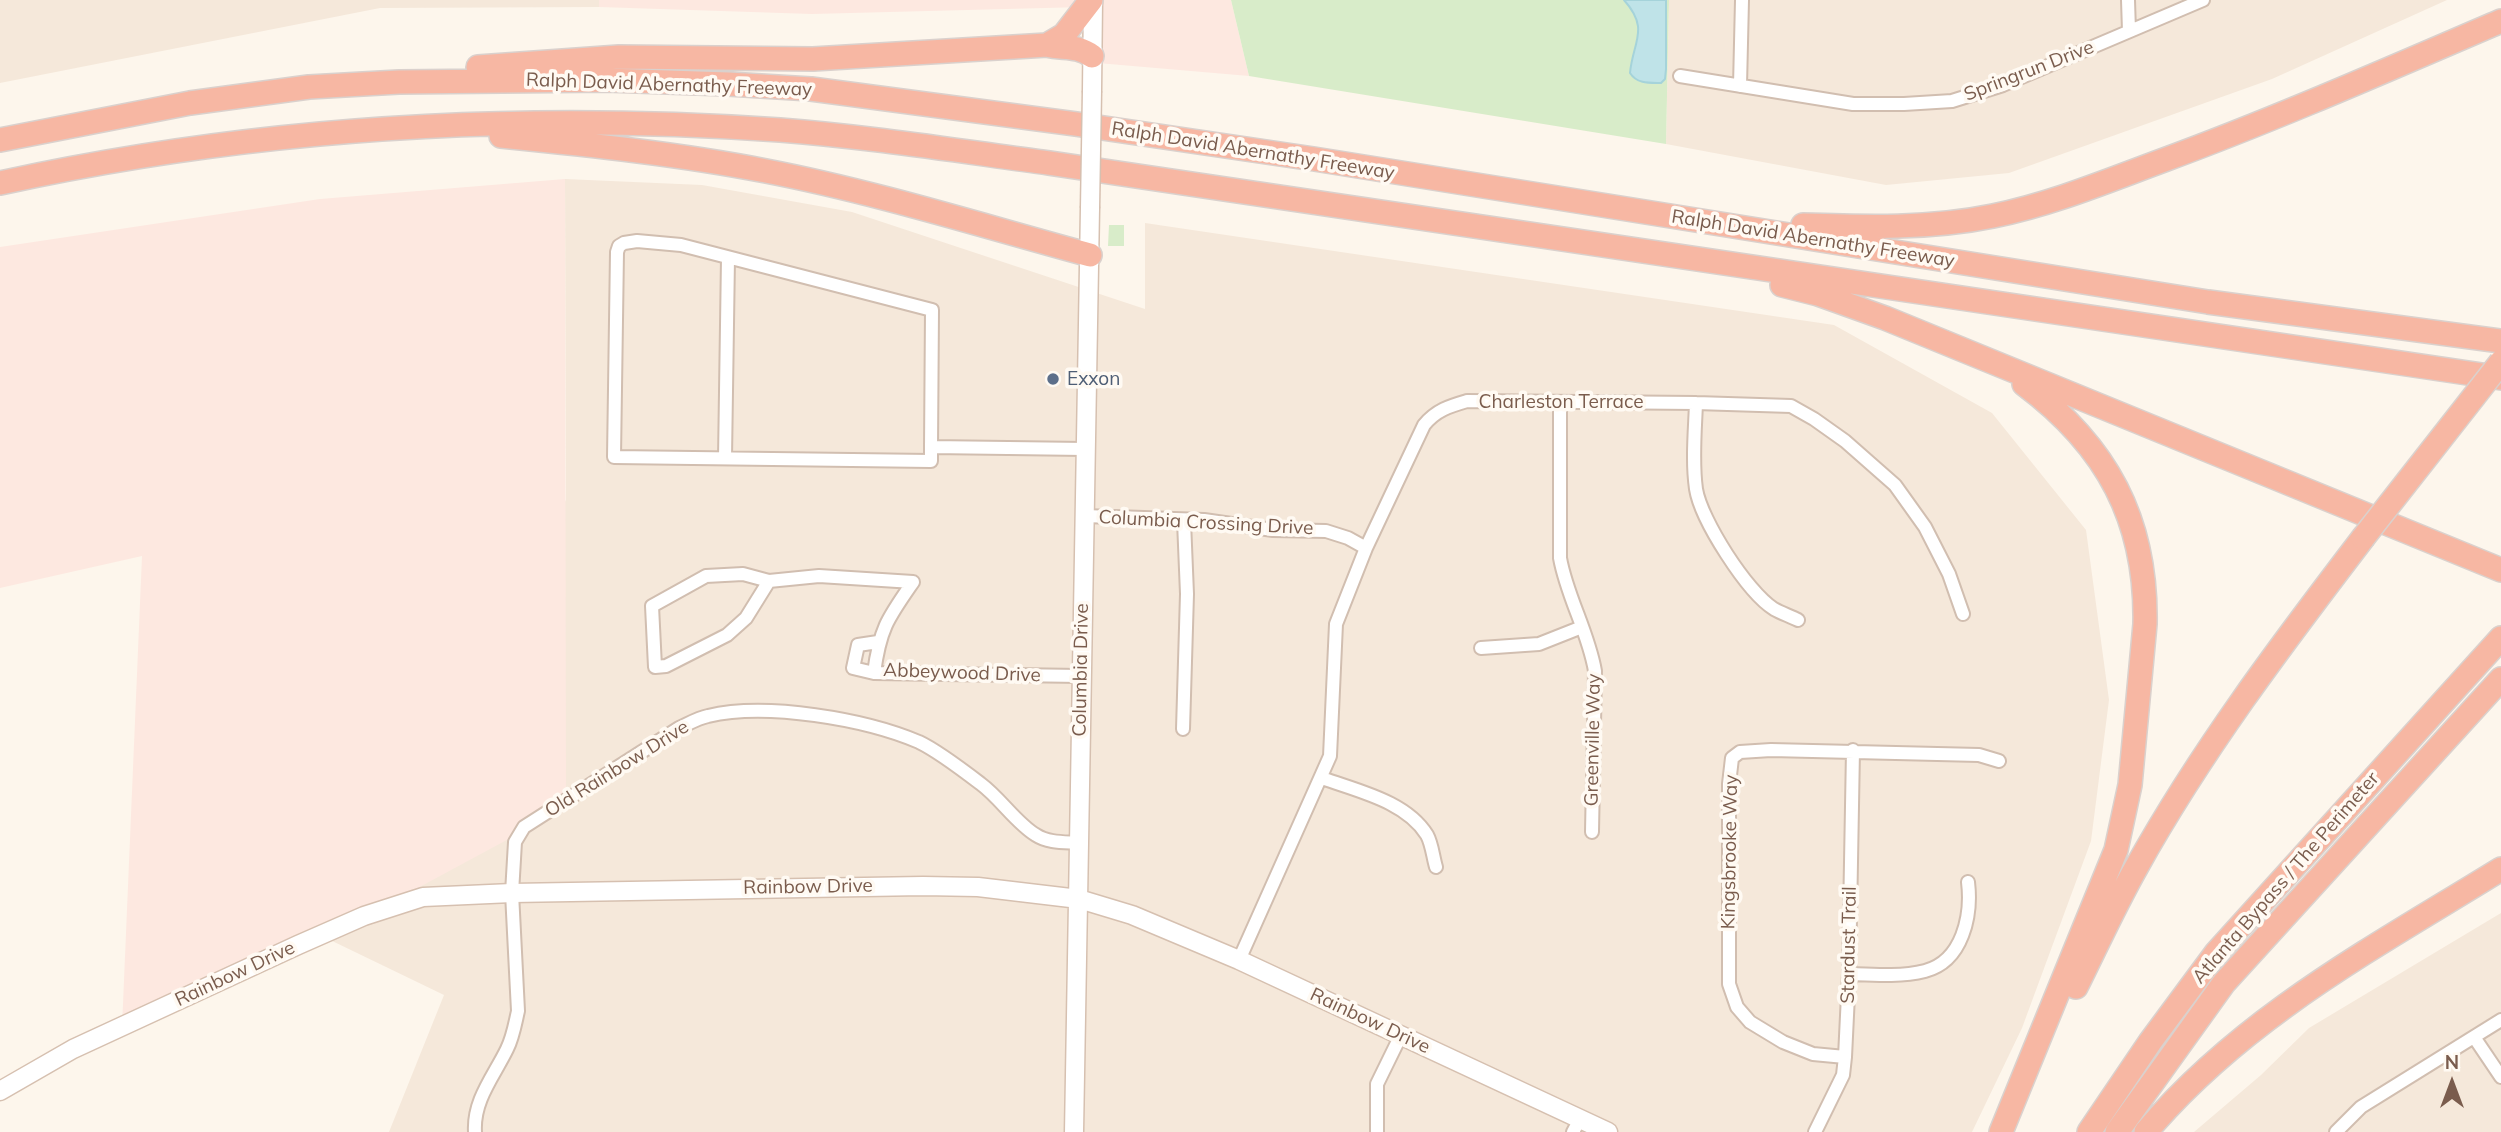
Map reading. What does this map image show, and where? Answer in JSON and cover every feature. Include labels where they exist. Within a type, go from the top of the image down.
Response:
[{"type":"highway","points":[[1047,45],[1064,35],[1092,0]]},
{"type":"highway","points":[[1713,223],[1884,227],[1947,223],[1993,216],[2068,196],[2244,131],[2501,21]]},
{"type":"highway","points":[[309,87],[549,60],[619,57],[813,59],[1047,45],[1073,46],[1092,56]]},
{"type":"highway","name":"Ralph David Abernathy Freeway","points":[[0,140],[190,103],[309,87],[398,82],[606,80],[811,89],[1248,149],[2208,302],[2501,341]]},
{"type":"highway","name":"Ralph David Abernathy Freeway","points":[[0,183],[145,155],[226,142],[305,134],[583,122],[682,124],[783,131],[887,141],[1049,163],[2501,378]]},
{"type":"highway","points":[[401,128],[663,154],[766,171],[1090,255]]},
{"type":"highway","points":[[1501,230],[1736,274],[1806,291],[1885,317],[2501,570]]},
{"type":"highway","points":[[1980,356],[2047,401],[2103,462],[2124,502],[2140,550],[2146,599],[2146,624],[2130,785],[2116,850],[2001,1132]]},
{"type":"highway","points":[[2007,1132],[2136,867],[2194,771],[2247,691],[2501,362]]},
{"type":"highway","name":"Atlanta Bypass / The Perimeter","points":[[2089,1132],[2143,1052],[2216,953],[2501,638]]},
{"type":"highway","name":"Atlanta Bypass / The Perimeter","points":[[2117,1132],[2224,984],[2501,679]]},
{"type":"highway","points":[[2146,1132],[2208,1066],[2263,1020],[2303,991],[2501,869]]},
{"type":"street","points":[[1092,0],[1092,56]]},
{"type":"street","points":[[1740,86],[1742,0]]},
{"type":"street","points":[[2128,0],[2129,31]]},
{"type":"street","name":"Springrun Drive","points":[[1681,76],[1853,104],[1951,101],[2003,85],[2203,0]]},
{"type":"street","name":"Columbia Drive","points":[[1074,1132],[1092,56]]},
{"type":"street","points":[[637,241],[681,245],[932,310],[931,447],[931,461],[614,457],[619,246],[637,241]]},
{"type":"street","points":[[725,458],[728,258]]},
{"type":"street","name":"Charleston Terrace","points":[[1431,416],[1467,401],[1791,406],[1845,441],[1895,485],[1925,527],[1949,574],[1962,614]]},
{"type":"street","name":"Greenville Way","points":[[1560,402],[1560,558],[1563,574],[1591,648],[1595,671],[1592,832]]},
{"type":"street","points":[[1696,403],[1696,491],[1702,507],[1736,570],[1773,608],[1798,620]]},
{"type":"street","points":[[1238,960],[1330,756],[1336,624],[1366,548],[1424,425],[1431,416],[1420,408]]},
{"type":"street","points":[[931,447],[1085,449]]},
{"type":"street","name":"Columbia Crossing Drive","points":[[1084,516],[1204,520],[1273,530],[1326,531],[1349,538],[1366,548]]},
{"type":"street","points":[[1183,729],[1187,594],[1184,521]]},
{"type":"street","name":"Abbeywood Drive","points":[[769,581],[747,618],[727,635],[666,666],[655,667],[652,606],[706,576],[743,574],[769,581],[819,576],[913,582],[886,621],[878,642],[874,673],[1080,677]]},
{"type":"street","points":[[1481,648],[1539,644],[1582,627]]},
{"type":"street","points":[[874,673],[853,668],[858,645],[878,642]]},
{"type":"street","name":"Old Rainbow Drive","points":[[475,1132],[474,1121],[482,1094],[507,1048],[515,1029],[518,1011],[512,893],[514,842],[524,827],[678,728],[706,716],[734,711],[765,711],[842,720],[897,734],[922,744],[982,785],[1036,835],[1051,841],[1078,842]]},
{"type":"street","name":"Kingsbrooke Way","points":[[1845,1057],[1813,1054],[1783,1042],[1750,1022],[1737,1007],[1729,985],[1729,784],[1732,758],[1740,752],[1853,750],[1979,755],[1998,761]]},
{"type":"street","name":"Stardust Trail","points":[[1815,1132],[1843,1075],[1845,1057],[1853,750]]},
{"type":"street","points":[[1322,778],[1406,812],[1429,838],[1436,867]]},
{"type":"street","points":[[1849,974],[1884,975],[1927,970],[1946,959],[1959,944],[1969,918],[1968,882]]},
{"type":"street","name":"Rainbow Drive","points":[[0,1091],[73,1049],[364,916],[423,897],[512,893],[978,887],[1079,899],[1132,915],[1401,1035],[1577,1126],[1608,1132]]},
{"type":"street","points":[[2336,1132],[2361,1107],[2501,1020]]},
{"type":"street","points":[[1377,1132],[1377,1084],[1401,1035]]},
{"type":"street","points":[[2474,1037],[2501,1077]]},
{"type":"shaded area","points":[[0,0],[599,0],[599,7],[380,8],[0,83]]},
{"type":"shaded area","points":[[599,0],[1231,0],[1249,76],[1086,62],[1084,7],[812,14],[599,7]]},
{"type":"shaded area","points":[[1669,0],[2447,0],[2272,79],[2009,173],[1886,185],[1666,144]]},
{"type":"shaded area","points":[[565,179],[702,185],[852,212],[1145,309],[1145,223],[1834,325],[1992,413],[2086,530],[2109,700],[2091,841],[2022,1028],[1972,1132],[389,1132],[444,995],[326,938],[566,500]]},
{"type":"shaded area","points":[[565,179],[566,808],[327,937],[122,1027],[142,556],[0,588],[0,247],[320,199]]},
{"type":"shaded area","points":[[2501,913],[2501,1132],[2194,1132],[2261,1075],[2309,1028]]},
{"type":"green space","points":[[1231,0],[1669,0],[1666,144],[1249,76]]},
{"type":"green space","points":[[1109,225],[1124,225],[1124,246],[1108,246]]},
{"type":"water","points":[[1624,0],[1666,0],[1666,69],[1665,79],[1661,83],[1640,81],[1630,73],[1638,27],[1632,10]]},
{"type":"place","name":"Exxon","points":[[1053,379]]}]
